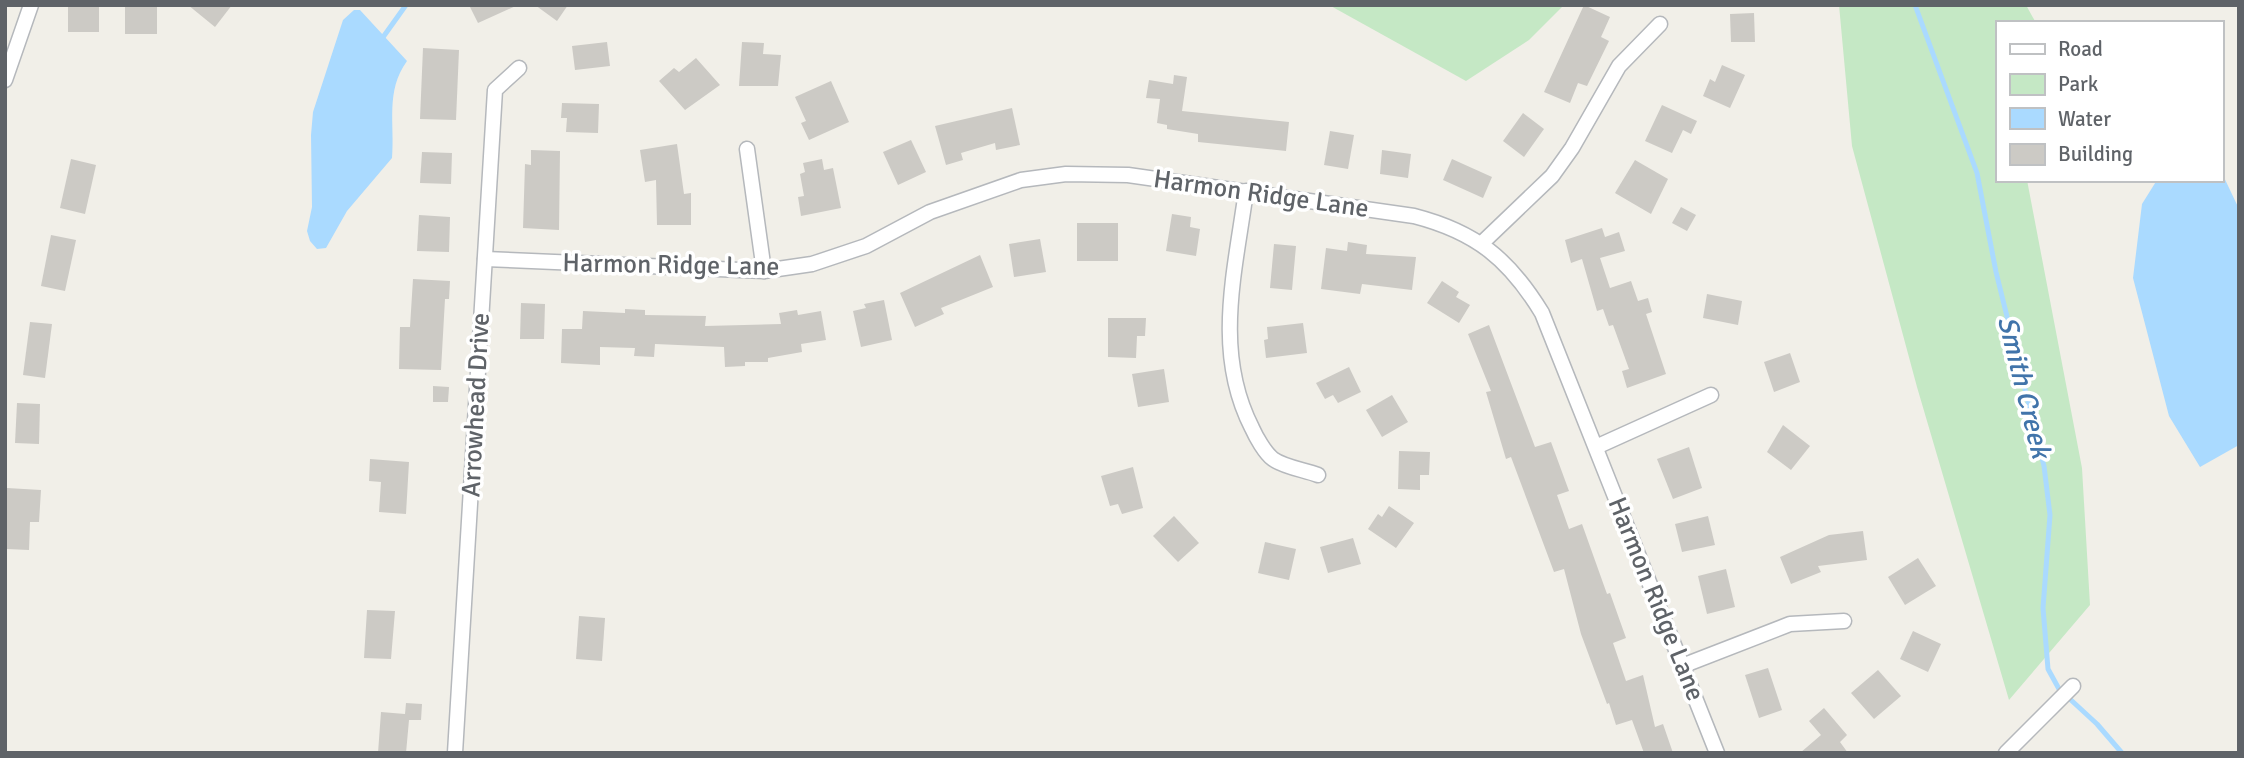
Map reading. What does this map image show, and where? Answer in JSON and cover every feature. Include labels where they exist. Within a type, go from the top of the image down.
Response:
[{"type":"street","points":[[5,80],[31,5]]},
{"type":"street","points":[[1482,243],[1552,176],[1619,66],[1660,24]]},
{"type":"street","name":"Arrowhead Drive","points":[[455,753],[495,90],[519,68]]},
{"type":"street","points":[[747,149],[764,271]]},
{"type":"street","name":"Harmon Ridge Lane","points":[[485,259],[764,271],[813,264],[866,246],[930,212],[1021,180],[1066,174],[1117,174],[1415,216],[1443,223],[1482,243],[1511,269],[1542,313],[1717,753]]},
{"type":"street","points":[[1246,191],[1228,321],[1229,355],[1234,386],[1254,433],[1272,459],[1318,475]]},
{"type":"street","points":[[1596,447],[1711,395]]},
{"type":"street","points":[[1682,666],[1790,624],[1844,621]]},
{"type":"street","points":[[2006,753],[2073,686]]},
{"type":"green space","points":[[1329,5],[1564,5],[1529,40],[1466,81]]},
{"type":"green space","points":[[1839,5],[2026,5],[2035,21],[1996,21],[1996,182],[2027,182],[2082,468],[2090,605],[2009,700],[1917,387],[1852,146]]},
{"type":"water","points":[[354,10],[360,10],[407,61],[400,72],[393,96],[392,158],[347,211],[326,248],[317,249],[310,241],[307,231],[312,207],[313,112],[343,20]]},
{"type":"water","points":[[2223,175],[2239,209],[2239,445],[2200,467],[2169,416],[2133,278],[2142,204],[2156,182],[2223,182]]},
{"type":"building","points":[[68,5],[99,5],[99,32],[68,32]]},
{"type":"building","points":[[125,5],[157,5],[157,34],[125,34]]},
{"type":"building","points":[[188,5],[232,5],[215,27]]},
{"type":"building","points":[[469,5],[518,5],[478,23]]},
{"type":"building","points":[[535,5],[568,5],[557,21]]},
{"type":"building","points":[[1584,5],[1610,17],[1601,37],[1609,41],[1587,86],[1578,83],[1570,103],[1544,92]]},
{"type":"building","points":[[1754,13],[1755,42],[1731,42],[1730,14]]},
{"type":"building","points":[[607,42],[610,66],[575,70],[572,46]]},
{"type":"building","points":[[742,42],[764,43],[763,54],[781,55],[778,86],[739,86]]},
{"type":"building","points":[[423,48],[459,50],[456,120],[420,119]]},
{"type":"building","points":[[696,58],[720,85],[685,110],[659,81],[674,68],[679,72]]},
{"type":"building","points":[[1722,65],[1745,75],[1730,108],[1703,96],[1710,79],[1715,82]]},
{"type":"building","points":[[1174,75],[1187,77],[1182,111],[1289,122],[1286,151],[1198,142],[1198,134],[1167,129],[1167,125],[1157,123],[1160,99],[1146,98],[1149,80],[1173,84]]},
{"type":"building","points":[[831,81],[849,122],[809,140],[801,123],[806,121],[795,97]]},
{"type":"building","points":[[562,103],[599,104],[598,133],[566,132],[567,118],[561,118]]},
{"type":"building","points":[[1662,105],[1697,121],[1691,134],[1683,130],[1672,153],[1645,141]]},
{"type":"building","points":[[1012,108],[1020,145],[996,150],[995,143],[961,153],[963,160],[946,165],[935,126]]},
{"type":"building","points":[[1523,113],[1544,129],[1524,157],[1503,141]]},
{"type":"building","points":[[1330,131],[1354,135],[1348,169],[1324,165]]},
{"type":"building","points":[[911,140],[926,172],[898,185],[883,152]]},
{"type":"building","points":[[677,144],[684,194],[691,193],[691,225],[657,225],[656,180],[645,182],[640,150]]},
{"type":"building","points":[[531,150],[560,151],[559,230],[523,228],[525,164],[531,165]]},
{"type":"building","points":[[1382,150],[1411,154],[1408,178],[1380,174]]},
{"type":"building","points":[[422,152],[452,153],[451,184],[420,183]]},
{"type":"building","points":[[71,159],[96,165],[85,214],[60,208]]},
{"type":"building","points":[[822,159],[824,170],[833,168],[841,208],[801,216],[798,197],[804,196],[800,174],[805,172],[803,163]]},
{"type":"building","points":[[1452,159],[1492,177],[1483,198],[1443,180]]},
{"type":"building","points":[[1635,160],[1668,179],[1651,214],[1615,193]]},
{"type":"building","points":[[1681,207],[1696,215],[1687,231],[1672,223]]},
{"type":"building","points":[[1172,214],[1191,217],[1190,227],[1200,229],[1196,256],[1166,251]]},
{"type":"building","points":[[419,215],[450,217],[449,252],[417,251]]},
{"type":"building","points":[[1077,223],[1118,223],[1118,261],[1077,261]]},
{"type":"building","points":[[1602,228],[1605,237],[1619,232],[1625,251],[1600,258],[1610,288],[1631,281],[1638,301],[1648,298],[1652,312],[1646,314],[1666,374],[1627,388],[1622,371],[1629,369],[1613,325],[1609,326],[1603,309],[1597,311],[1582,259],[1571,263],[1565,240]]},
{"type":"building","points":[[51,235],[76,240],[65,291],[41,286]]},
{"type":"building","points":[[1040,239],[1046,272],[1014,277],[1009,244]]},
{"type":"building","points":[[1348,242],[1367,245],[1366,254],[1416,257],[1412,290],[1362,284],[1360,294],[1321,289],[1326,248],[1347,251]]},
{"type":"building","points":[[1274,244],[1296,246],[1292,290],[1270,288]]},
{"type":"building","points":[[980,255],[993,287],[941,308],[944,314],[915,327],[900,293]]},
{"type":"building","points":[[413,279],[450,281],[449,299],[445,299],[441,370],[399,369],[400,327],[410,327]]},
{"type":"building","points":[[1442,281],[1459,292],[1456,297],[1470,305],[1459,323],[1427,303]]},
{"type":"building","points":[[1707,294],[1742,301],[1738,325],[1703,318]]},
{"type":"building","points":[[884,300],[892,340],[861,347],[853,311],[866,308],[864,304]]},
{"type":"building","points":[[521,303],[545,304],[544,339],[520,339]]},
{"type":"building","points":[[625,309],[645,310],[645,315],[706,316],[705,326],[781,324],[779,313],[797,310],[798,315],[821,311],[826,340],[801,344],[802,352],[768,358],[768,362],[745,362],[745,366],[725,367],[724,347],[655,344],[654,357],[634,356],[635,348],[600,347],[600,365],[561,363],[562,329],[582,329],[583,311],[625,313]]},
{"type":"building","points":[[1108,318],[1146,318],[1145,336],[1137,336],[1136,358],[1108,357]]},
{"type":"building","points":[[30,322],[52,324],[45,378],[23,375]]},
{"type":"building","points":[[1303,323],[1307,353],[1266,358],[1264,340],[1268,339],[1267,327]]},
{"type":"building","points":[[1489,325],[1535,447],[1551,442],[1569,491],[1557,495],[1569,529],[1582,524],[1607,594],[1610,593],[1626,638],[1613,643],[1626,681],[1643,675],[1655,727],[1663,724],[1673,753],[1644,753],[1632,720],[1616,725],[1581,634],[1564,569],[1554,572],[1511,457],[1506,459],[1486,392],[1491,391],[1468,334]]},
{"type":"building","points":[[1790,353],[1800,382],[1774,392],[1764,362]]},
{"type":"building","points":[[1349,367],[1361,392],[1338,403],[1333,395],[1325,399],[1316,383]]},
{"type":"building","points":[[1164,369],[1169,402],[1138,407],[1132,374]]},
{"type":"building","points":[[433,386],[449,387],[448,402],[433,402]]},
{"type":"building","points":[[1392,395],[1408,422],[1382,437],[1366,410]]},
{"type":"building","points":[[17,403],[40,404],[39,444],[15,443]]},
{"type":"building","points":[[1783,425],[1810,446],[1791,470],[1767,452]]},
{"type":"building","points":[[1689,447],[1702,488],[1673,499],[1657,459]]},
{"type":"building","points":[[1399,451],[1430,452],[1429,475],[1420,475],[1420,490],[1398,489]]},
{"type":"building","points":[[370,459],[409,462],[406,514],[379,512],[381,482],[369,481]]},
{"type":"building","points":[[1133,467],[1143,508],[1122,514],[1118,504],[1110,506],[1101,476]]},
{"type":"building","points":[[7,488],[41,490],[39,522],[30,522],[29,550],[7,549]]},
{"type":"building","points":[[1389,506],[1414,523],[1396,548],[1368,529],[1378,514],[1382,517]]},
{"type":"building","points":[[1174,516],[1199,543],[1178,562],[1153,536]]},
{"type":"building","points":[[1708,516],[1715,545],[1682,552],[1675,524]]},
{"type":"building","points":[[1863,531],[1867,560],[1818,566],[1821,572],[1791,584],[1780,557],[1829,535]]},
{"type":"building","points":[[1353,538],[1361,564],[1328,573],[1320,547]]},
{"type":"building","points":[[1265,542],[1296,549],[1289,580],[1258,573]]},
{"type":"building","points":[[1918,558],[1936,586],[1905,605],[1888,577]]},
{"type":"building","points":[[1726,569],[1735,607],[1707,614],[1698,576]]},
{"type":"building","points":[[367,610],[395,611],[391,659],[364,658]]},
{"type":"building","points":[[579,616],[605,618],[602,661],[576,659]]},
{"type":"building","points":[[1913,631],[1941,644],[1928,672],[1900,659]]},
{"type":"building","points":[[1768,668],[1782,710],[1759,718],[1745,675]]},
{"type":"building","points":[[1878,670],[1901,696],[1874,719],[1851,693]]},
{"type":"building","points":[[406,703],[422,704],[421,720],[409,720],[406,753],[378,753],[381,712],[405,714]]},
{"type":"building","points":[[1824,708],[1847,735],[1840,742],[1848,753],[1800,753],[1821,735],[1809,721]]},
{"type":"waterway","points":[[381,40],[406,5]]},
{"type":"waterway","name":"Smith Creek","points":[[1915,5],[1977,173],[1996,272],[2044,466],[2050,515],[2043,608],[2048,669],[2059,689],[2097,724],[2122,753]]}]
